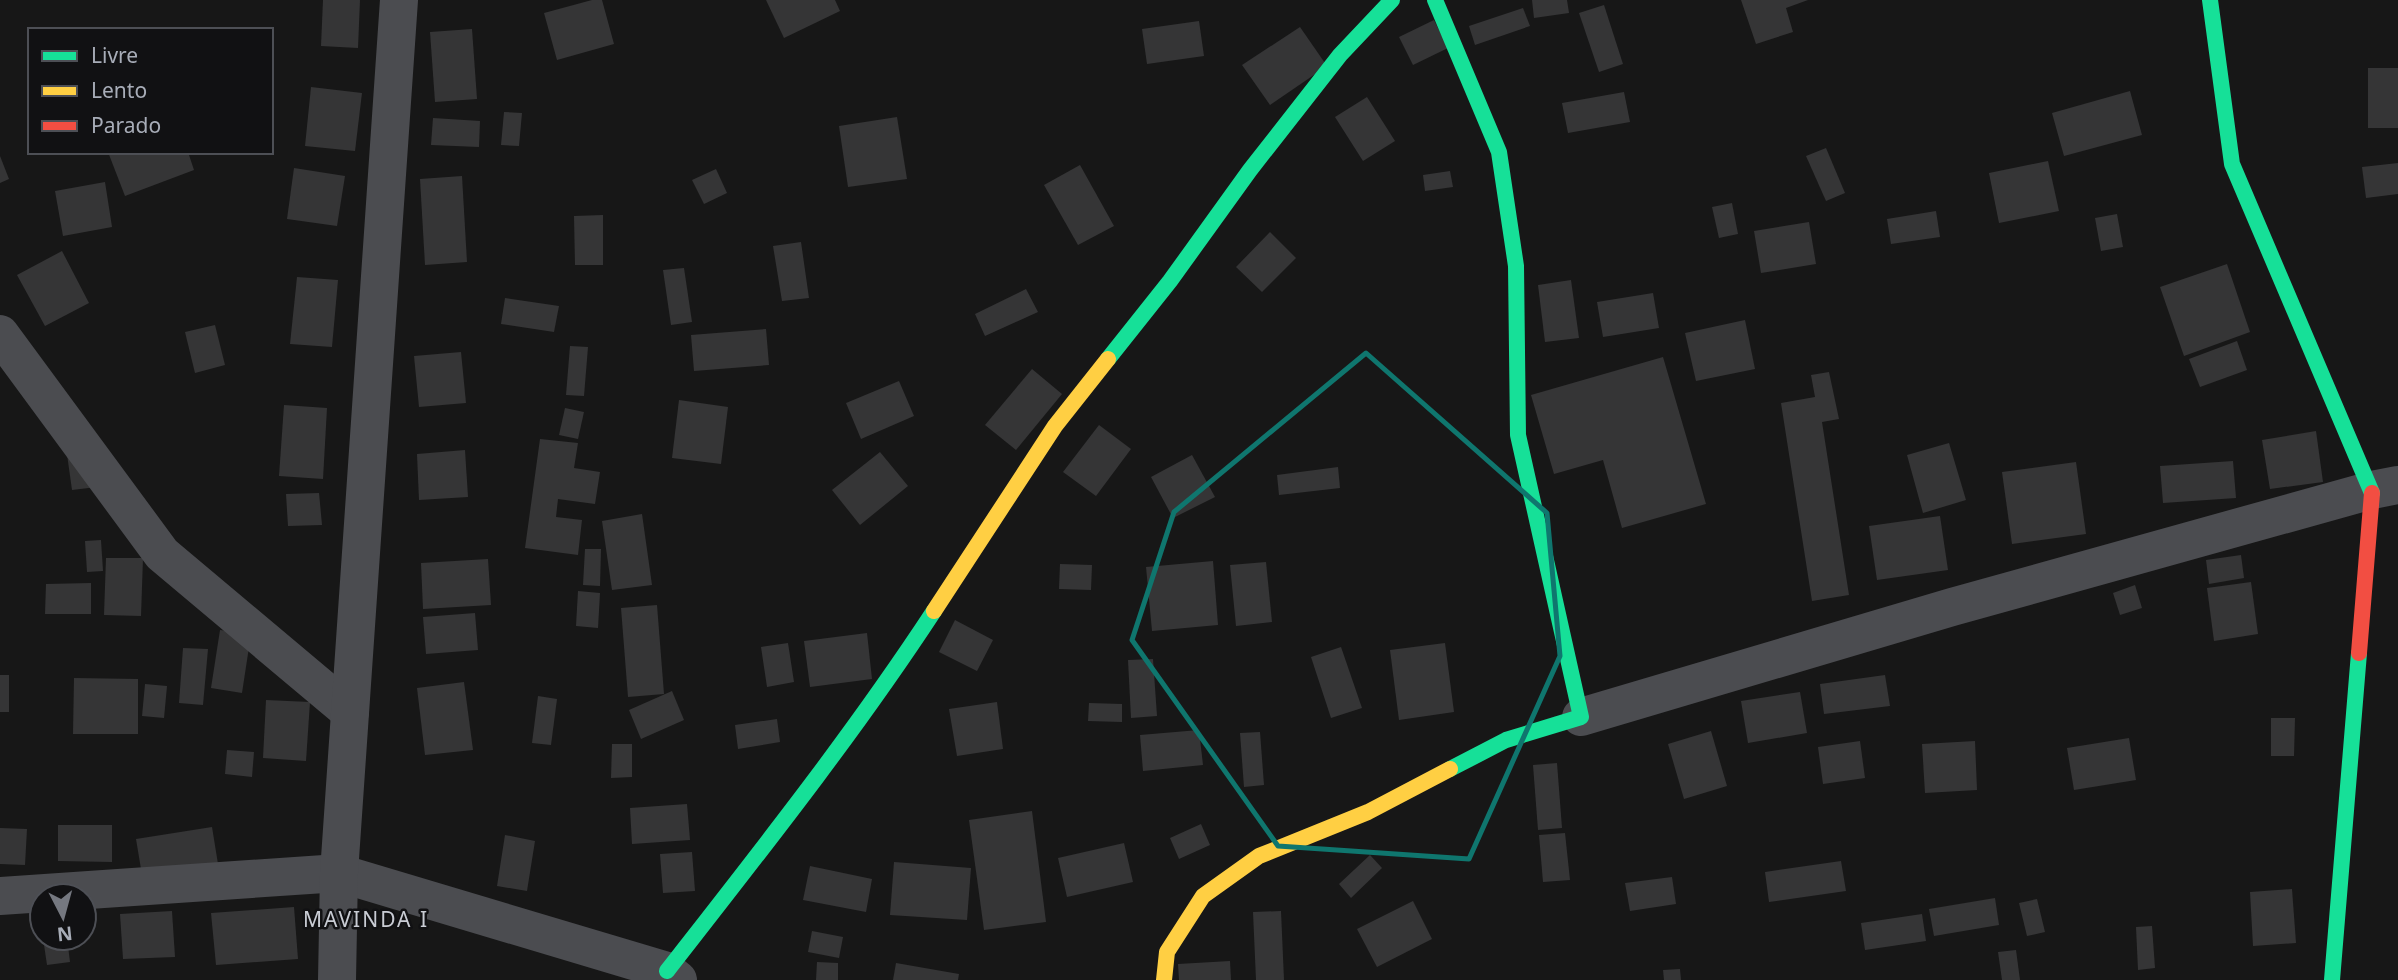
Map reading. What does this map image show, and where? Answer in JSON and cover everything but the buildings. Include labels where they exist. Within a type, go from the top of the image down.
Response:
[{"type":"street","points":[[337,980],[339,873],[399,0]]},
{"type":"street","points":[[0,896],[339,873],[673,975],[871,705],[1055,426],[1170,281],[1250,170],[1324,75],[1392,0]]},
{"type":"street","points":[[1435,0],[1499,152],[1516,266],[1518,435],[1581,717]]},
{"type":"street","points":[[2210,0],[2232,164],[2385,487],[2332,980]]},
{"type":"street","points":[[0,334],[162,554],[350,712]]},
{"type":"street","points":[[1164,980],[1167,952],[1203,896],[1259,856],[1368,812],[1506,740],[1952,607],[2385,487]]},
{"type":"highlighted area","points":[[1366,353],[1547,513],[1560,656],[1469,859],[1278,846],[1132,640],[1174,512]]},
{"type":"traffic: fast","points":[[1108,359],[1340,55],[1392,0]]},
{"type":"traffic: fast","points":[[1435,0],[1499,152],[1516,266],[1518,435],[1581,717],[1506,740],[1450,769]]},
{"type":"traffic: fast","points":[[2210,0],[2232,164],[2372,493]]},
{"type":"traffic: fast","points":[[667,971],[838,749],[934,611]]},
{"type":"traffic: fast","points":[[2332,980],[2359,653]]},
{"type":"traffic: slow","points":[[934,611],[1055,426],[1108,359]]},
{"type":"traffic: slow","points":[[1164,980],[1167,952],[1203,896],[1259,856],[1368,812],[1450,769]]},
{"type":"traffic: jam","points":[[2359,653],[2372,493]]},
{"type":"district","name":"MAVINDA I","points":[[366,920]]}]
